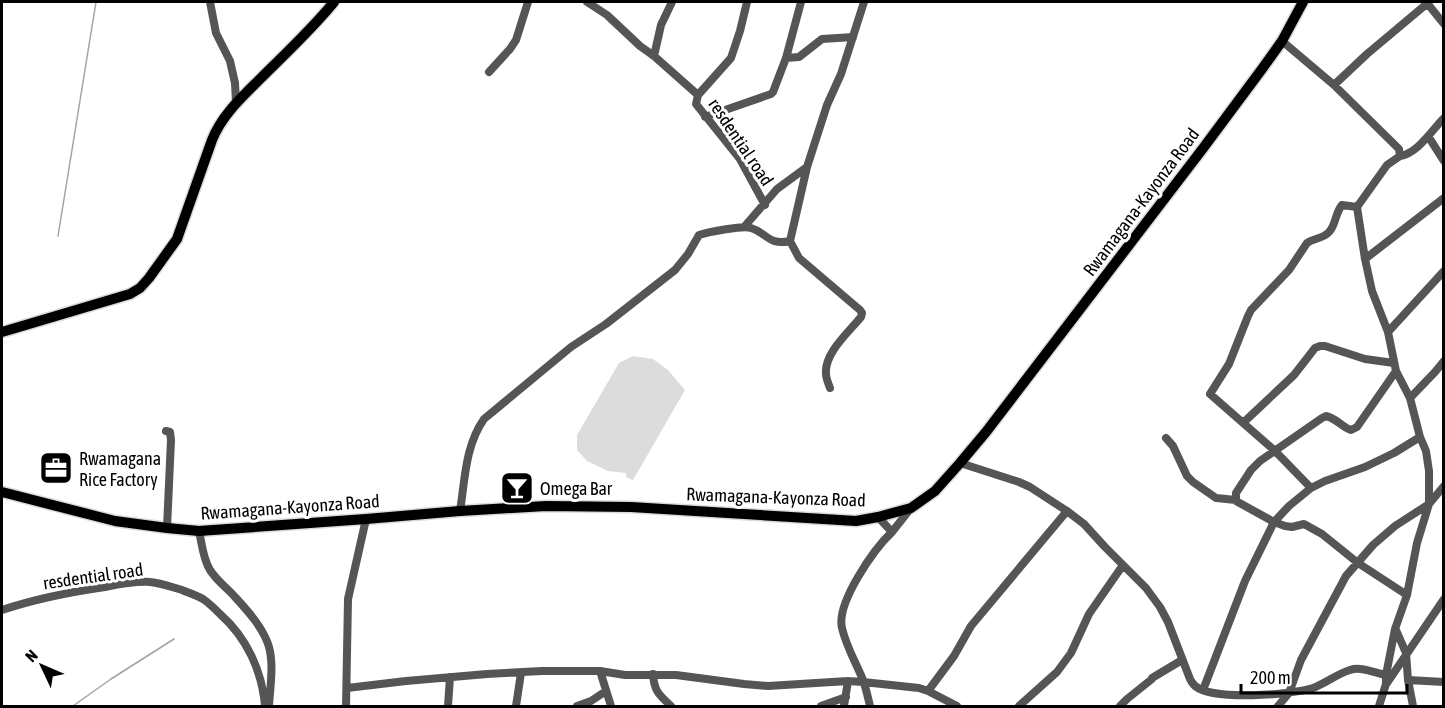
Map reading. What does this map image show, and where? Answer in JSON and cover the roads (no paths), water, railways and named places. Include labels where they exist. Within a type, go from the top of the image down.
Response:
[{"type":"highway","points":[[2,332],[130,294],[145,283],[177,239],[216,130],[236,103],[334,2]]},
{"type":"highway","name":"Rwamagana-Kayonza Road","points":[[2,492],[115,521],[199,531],[546,506],[602,506],[856,521],[911,508],[935,491],[986,432],[1204,147],[1282,40],[1303,2]]},
{"type":"street","points":[[210,2],[216,33],[231,61],[236,103]]},
{"type":"street","points":[[489,72],[516,40],[528,2]]},
{"type":"street","name":"resdential road","points":[[587,2],[607,15],[698,95]]},
{"type":"street","points":[[654,56],[661,25],[672,2]]},
{"type":"street","name":"resdential road","points":[[747,2],[731,58],[698,95],[696,104],[740,159],[765,205]]},
{"type":"street","points":[[705,117],[771,94],[786,58],[801,2]]},
{"type":"street","points":[[830,388],[826,375],[829,358],[862,313],[799,258],[790,241],[807,167],[864,2]]},
{"type":"street","points":[[1335,85],[1367,54],[1428,2],[1443,24]]},
{"type":"street","points":[[786,58],[799,57],[822,39],[853,37]]},
{"type":"street","points":[[1282,40],[1335,85],[1399,149],[1400,156]]},
{"type":"street","points":[[1430,504],[1426,451],[1410,398],[1395,367],[1388,332],[1372,291],[1358,207],[1387,165],[1405,155],[1428,136],[1443,118]]},
{"type":"street","points":[[1428,136],[1443,160]]},
{"type":"street","points":[[744,227],[777,189],[807,167]]},
{"type":"street","points":[[1365,259],[1443,198]]},
{"type":"street","points":[[1311,488],[1244,422],[1210,394],[1229,364],[1248,316],[1289,270],[1307,243],[1327,235],[1342,206],[1358,207]]},
{"type":"street","points":[[460,511],[472,439],[484,419],[571,347],[606,324],[675,270],[699,235],[744,227],[751,228],[781,243],[790,241]]},
{"type":"street","points":[[1388,332],[1443,272]]},
{"type":"street","points":[[1244,422],[1287,382],[1312,352],[1320,346],[1395,367]]},
{"type":"street","points":[[1410,398],[1443,361]]},
{"type":"street","points":[[1236,500],[1236,493],[1260,461],[1326,416],[1331,417],[1345,428],[1351,430],[1357,427],[1395,367]]},
{"type":"street","points":[[166,431],[170,432],[171,440],[167,528]]},
{"type":"street","points":[[1203,690],[1245,581],[1274,522],[1311,488],[1365,467],[1420,437]]},
{"type":"street","points":[[1166,438],[1173,446],[1187,476],[1216,498],[1236,500],[1274,522],[1292,528],[1304,524],[1322,534],[1358,563],[1407,595]]},
{"type":"street","points":[[960,463],[1030,487],[1084,524],[1146,588],[1161,607],[1190,679],[1195,686],[1203,690],[1233,696],[1289,693],[1313,687],[1351,670],[1360,669],[1386,675]]},
{"type":"street","points":[[1386,684],[1395,629],[1407,595],[1417,543],[1430,504],[1443,486]]},
{"type":"street","points":[[1278,706],[1289,693],[1301,660],[1346,576],[1373,545],[1395,526],[1430,504]]},
{"type":"street","points":[[870,706],[841,626],[843,613],[860,573],[885,538],[911,508]]},
{"type":"street","points":[[928,691],[954,656],[971,626],[1067,511]]},
{"type":"street","points":[[878,517],[892,532]]},
{"type":"street","points":[[346,706],[348,599],[366,519]]},
{"type":"street","points":[[199,531],[211,572],[245,609],[268,644],[271,667],[267,706]]},
{"type":"street","points":[[1019,706],[1057,672],[1071,653],[1089,614],[1123,565]]},
{"type":"street","name":"resdential road","points":[[2,610],[32,601],[130,583],[153,582],[176,588],[204,600],[239,633],[256,664],[267,706]]},
{"type":"street","points":[[1379,706],[1386,684],[1443,599]]},
{"type":"street","points":[[1395,629],[1406,653],[1413,706]]},
{"type":"street","points":[[1120,706],[1152,678],[1183,661]]},
{"type":"street","points":[[347,688],[450,677],[542,671],[600,671],[625,675],[676,675],[768,686],[863,682],[928,691],[957,706]]},
{"type":"street","points":[[600,671],[611,706]]},
{"type":"street","points":[[516,706],[521,673]]},
{"type":"street","points":[[653,674],[656,690],[660,697],[671,706]]},
{"type":"street","points":[[448,706],[450,677]]},
{"type":"street","points":[[1408,680],[1443,682]]},
{"type":"street","points":[[844,706],[848,681]]},
{"type":"street","points":[[577,706],[591,701],[606,691]]},
{"type":"street","points":[[821,706],[846,697]]},
{"type":"waterway","points":[[58,236],[96,2]]},
{"type":"waterway","points":[[73,706],[174,639]]},
{"type":"place","name":"Rwamagana Rice Factory","points":[[56,468]]},
{"type":"place","name":"Omega Bar","points":[[517,488]]}]
